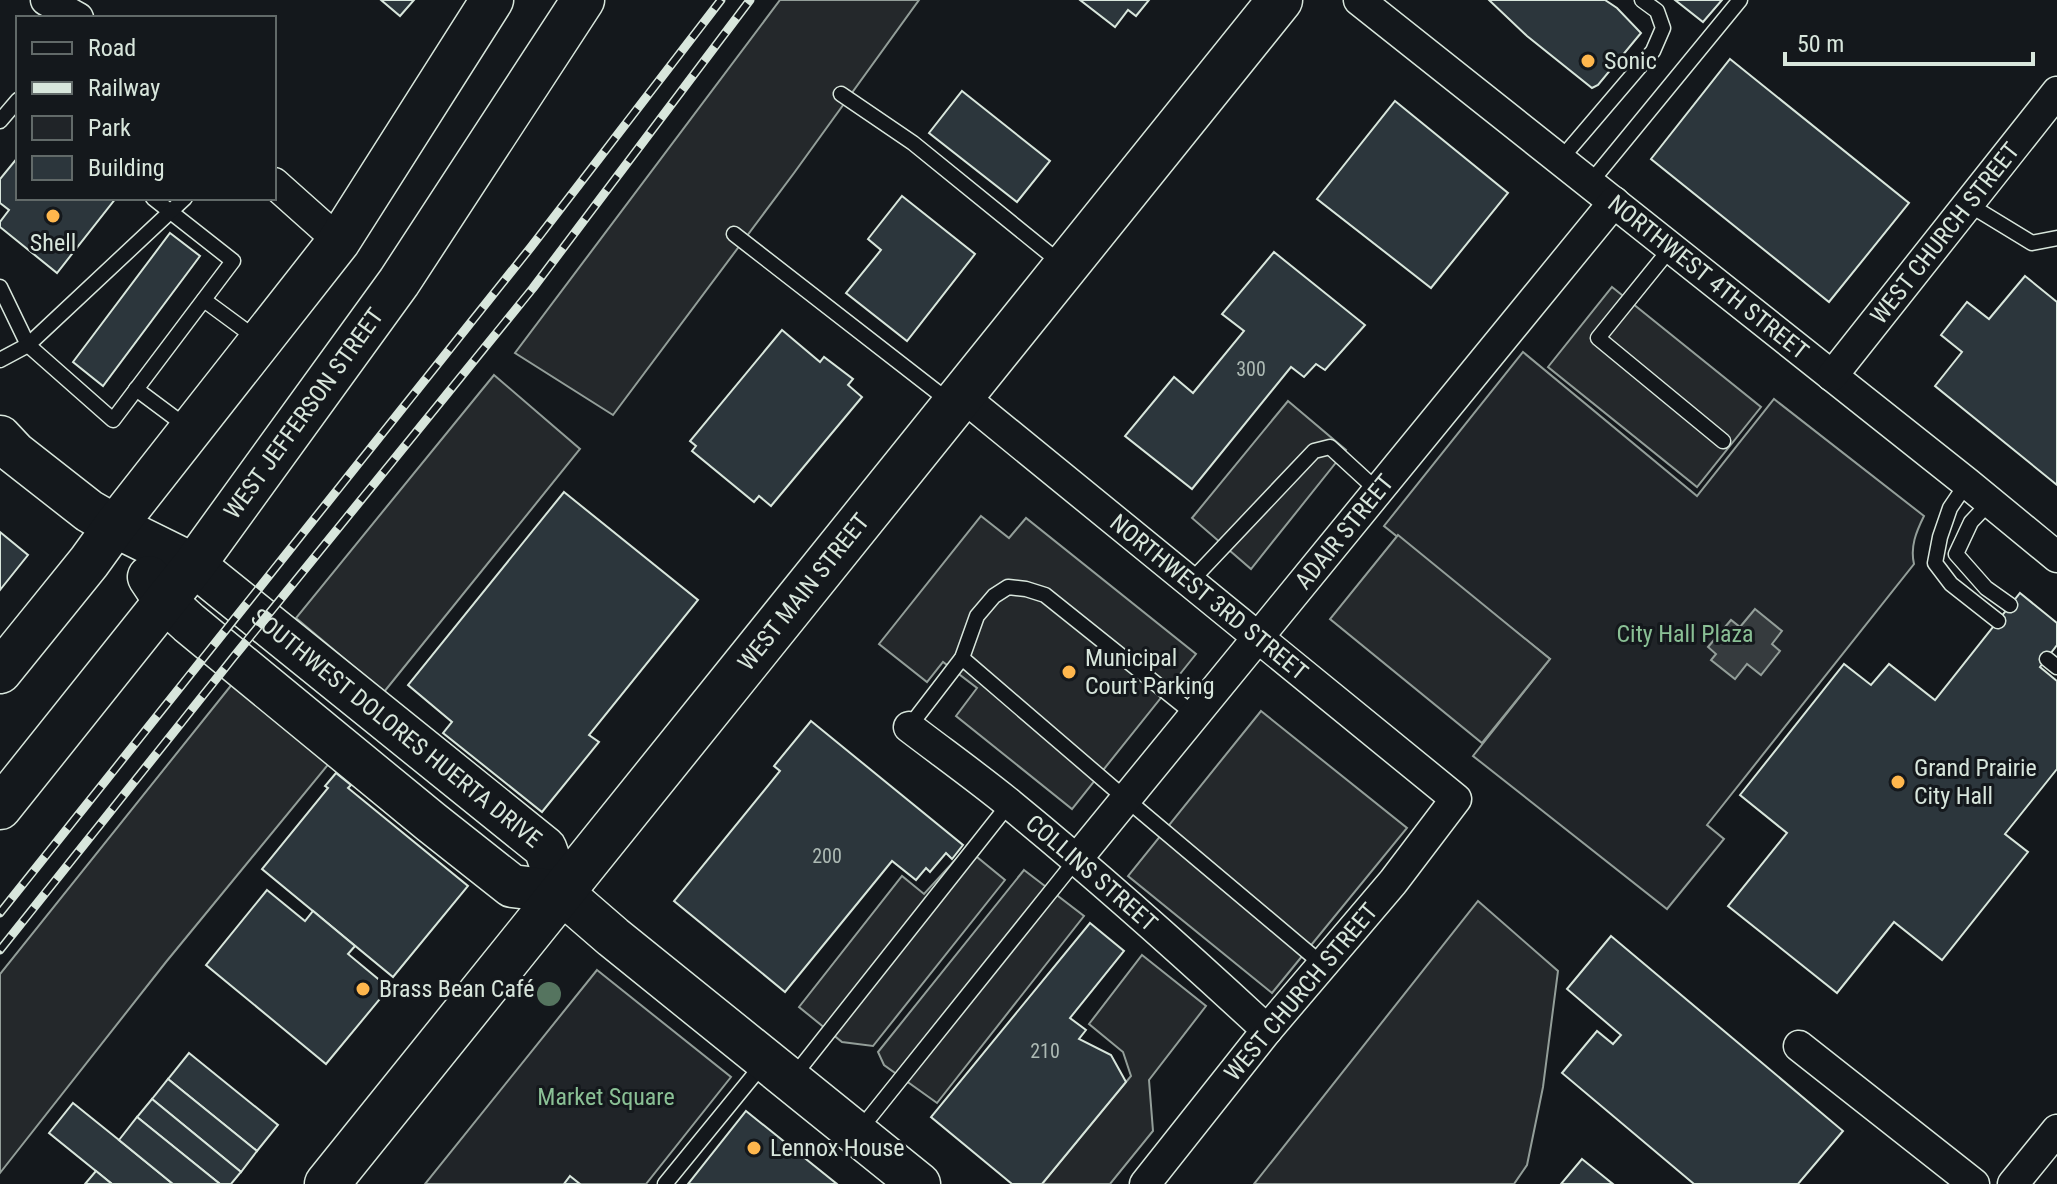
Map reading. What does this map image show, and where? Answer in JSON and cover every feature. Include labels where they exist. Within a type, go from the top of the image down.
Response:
[{"type":"main road","points":[[0,672],[339,241],[492,0]]},
{"type":"main road","name":"WEST JEFFERSON STREET","points":[[0,808],[194,565],[399,282],[583,0]]},
{"type":"main road","name":"WEST MAIN STREET","points":[[327,1184],[1280,0]]},
{"type":"main road","name":"SOUTHWEST DOLORES HUERTA DRIVE","points":[[0,437],[15,453],[79,504],[115,526],[194,565],[545,848],[561,892],[512,886],[365,769],[165,601],[115,526]]},
{"type":"main road","points":[[561,892],[919,1184]]},
{"type":"street","points":[[46,0],[74,16]]},
{"type":"street","points":[[68,0],[87,16]]},
{"type":"street","name":"NORTHWEST 4TH STREET","points":[[1359,0],[2057,557]]},
{"type":"street","name":"WEST CHURCH STREET","points":[[1832,376],[2057,92]]},
{"type":"street","points":[[276,185],[339,241]]},
{"type":"street","name":"ADAIR STREET","points":[[1076,860],[1614,202]]},
{"type":"street","name":"NORTHWEST 3RD STREET","points":[[958,400],[1190,582],[1456,799]]},
{"type":"street","name":"COLLINS STREET","points":[[909,727],[1076,860],[1190,958],[1267,1030]]},
{"type":"street","name":"WEST CHURCH STREET","points":[[1145,1184],[1267,1030],[1393,882],[1456,799]]},
{"type":"street","points":[[1799,1046],[1974,1184]]},
{"type":"street","points":[[2013,1184],[2057,1130]]},
{"type":"lane","points":[[1560,160],[1653,51],[1663,28],[1657,11],[1642,0]]},
{"type":"lane","points":[[1590,183],[1740,0]]},
{"type":"lane","points":[[841,94],[913,143],[1065,267]]},
{"type":"lane","points":[[0,121],[16,102]]},
{"type":"lane","points":[[0,287],[28,345],[113,420],[233,261],[155,200]]},
{"type":"lane","points":[[0,360],[28,345],[183,200]]},
{"type":"lane","points":[[1968,204],[2032,243],[2057,238]]},
{"type":"lane","points":[[734,234],[958,400]]},
{"type":"lane","points":[[1670,249],[1598,338],[1723,441]]},
{"type":"lane","points":[[204,300],[260,342]]},
{"type":"lane","points":[[136,389],[191,430]]},
{"type":"lane","points":[[1190,582],[1314,451],[1330,447],[1378,491]]},
{"type":"lane","points":[[1978,492],[1971,522],[1956,554],[1986,588],[2010,605]]},
{"type":"lane","points":[[1978,492],[1950,508],[1935,563],[1951,584],[1998,621]]},
{"type":"lane","points":[[909,727],[962,658],[977,616],[994,596],[1008,587],[1045,595],[1195,715]]},
{"type":"lane","points":[[962,658],[1322,964]]},
{"type":"lane","points":[[665,1184],[778,1070],[1009,804]]},
{"type":"lane","points":[[856,1134],[1076,860]]},
{"type":"green space","name":"City Hall Plaza","points":[[1523,352],[1697,496],[1774,399],[1924,516],[1914,540],[1914,564],[1707,825],[1724,839],[1667,909],[1473,756],[1550,659],[1384,526]]},
{"type":"green space","name":"Market Square","points":[[597,970],[731,1077],[646,1184],[425,1184]]},
{"type":"shaded area","points":[[780,0],[919,0],[613,415],[515,353]]},
{"type":"shaded area","points":[[1612,287],[1761,407],[1697,487],[1548,367]]},
{"type":"shaded area","points":[[494,375],[580,449],[384,692],[296,618]]},
{"type":"shaded area","points":[[1288,401],[1346,450],[1251,569],[1192,518]]},
{"type":"shaded area","name":"Municipal Court Parking","points":[[981,516],[1009,538],[1026,518],[1196,654],[1072,809],[956,716],[977,688],[943,662],[927,682],[879,644]]},
{"type":"shaded area","points":[[1398,535],[1550,659],[1482,743],[1330,619]]},
{"type":"shaded area","points":[[1755,609],[1782,631],[1772,644],[1780,651],[1761,675],[1747,664],[1735,679],[1711,660],[1716,654],[1708,647],[1731,620],[1740,627]]},
{"type":"shaded area","points":[[233,683],[331,761],[166,962],[0,1173],[0,974]]},
{"type":"shaded area","points":[[1261,711],[1407,828],[1272,993],[1128,876]]},
{"type":"shaded area","points":[[966,848],[1005,880],[873,1046],[842,1042],[799,1007],[902,876],[924,894]]},
{"type":"shaded area","points":[[1024,870],[1084,916],[937,1103],[884,1065],[878,1052]]},
{"type":"shaded area","points":[[1478,901],[1558,971],[1543,1087],[1527,1165],[1514,1184],[1254,1184]]},
{"type":"shaded area","points":[[1142,955],[1206,1006],[1149,1080],[1153,1131],[1110,1184],[1042,1184],[1131,1076],[1123,1052],[1089,1024]]},
{"type":"building","points":[[381,0],[414,0],[400,16]]},
{"type":"building","points":[[1080,0],[1149,0],[1136,16],[1128,10],[1115,27]]},
{"type":"building","name":"Sonic","points":[[1489,0],[1605,0],[1641,33],[1598,85],[1592,88],[1527,36]]},
{"type":"building","points":[[1675,0],[1722,0],[1703,22]]},
{"type":"building","points":[[1730,59],[1909,203],[1829,302],[1651,159]]},
{"type":"building","points":[[962,91],[1050,161],[1017,202],[929,133]]},
{"type":"building","points":[[1395,101],[1508,193],[1431,288],[1317,199]]},
{"type":"building","name":"Shell","points":[[16,159],[16,200],[114,200],[57,273],[0,227],[9,210],[0,203],[0,179]]},
{"type":"building","points":[[902,196],[975,254],[907,341],[846,293],[881,250],[868,239]]},
{"type":"building","name":"Shell","points":[[170,233],[200,256],[103,386],[73,362]]},
{"type":"building","points":[[1274,252],[1365,325],[1325,370],[1316,364],[1304,377],[1291,367],[1192,489],[1125,436],[1174,377],[1193,393],[1244,331],[1222,314]]},
{"type":"building","points":[[2025,276],[2057,302],[2057,485],[1935,386],[1962,352],[1941,335],[1967,302],[1989,319]]},
{"type":"building","points":[[782,330],[820,362],[824,357],[853,379],[848,385],[862,397],[771,506],[759,496],[754,502],[692,451],[696,446],[690,441]]},
{"type":"building","points":[[564,492],[698,600],[589,735],[599,742],[542,812],[443,733],[452,722],[408,685]]},
{"type":"building","points":[[0,532],[28,555],[0,590]]},
{"type":"building","name":"Grand Prairie City Hall","points":[[2020,593],[2057,623],[2057,645],[2040,667],[2057,681],[2057,769],[2005,834],[2028,852],[1942,960],[1894,922],[1837,993],[1728,906],[1787,833],[1740,795],[1844,664],[1871,685],[1889,664],[1935,700]]},
{"type":"building","points":[[811,721],[963,845],[952,859],[946,853],[930,872],[926,868],[916,880],[892,861],[785,992],[674,901],[780,771],[774,766]]},
{"type":"building","points":[[336,773],[351,785],[348,788],[468,886],[393,977],[262,869],[328,788],[325,786]]},
{"type":"building","points":[[267,890],[305,921],[313,911],[355,946],[348,954],[389,988],[326,1064],[206,965]]},
{"type":"building","points":[[1090,923],[1124,951],[1070,1018],[1086,1030],[1079,1039],[1111,1055],[1126,1082],[1042,1184],[1012,1184],[931,1117]]},
{"type":"building","points":[[1611,936],[1843,1131],[1798,1184],[1694,1184],[1562,1073],[1597,1031],[1613,1044],[1621,1035],[1567,989]]},
{"type":"building","points":[[189,1053],[278,1125],[257,1151],[168,1079]]},
{"type":"building","points":[[168,1079],[257,1151],[241,1172],[152,1099]]},
{"type":"building","points":[[152,1099],[241,1172],[231,1184],[220,1184],[137,1117]]},
{"type":"building","points":[[73,1103],[173,1184],[112,1184],[49,1133]]},
{"type":"building","name":"Lennox House","points":[[746,1111],[837,1184],[688,1184]]},
{"type":"building","points":[[137,1117],[220,1184],[173,1184],[119,1140]]},
{"type":"building","points":[[1582,1159],[1613,1184],[1561,1184]]},
{"type":"building","points":[[96,1171],[112,1184],[85,1184]]},
{"type":"building","points":[[570,1176],[580,1184],[564,1184]]},
{"type":"railway","points":[[0,913],[531,247],[721,0]]},
{"type":"railway","points":[[0,950],[533,288],[750,0]]},
{"type":"place","name":"Sonic","points":[[1588,61]]},
{"type":"place","name":"Shell","points":[[53,216]]},
{"type":"place","name":"Municipal Court Parking","points":[[1069,672]]},
{"type":"place","name":"Grand Prairie City Hall","points":[[1898,782]]},
{"type":"place","name":"Brass Bean Café","points":[[363,989]]},
{"type":"place","name":"Lennox House","points":[[754,1148]]}]
